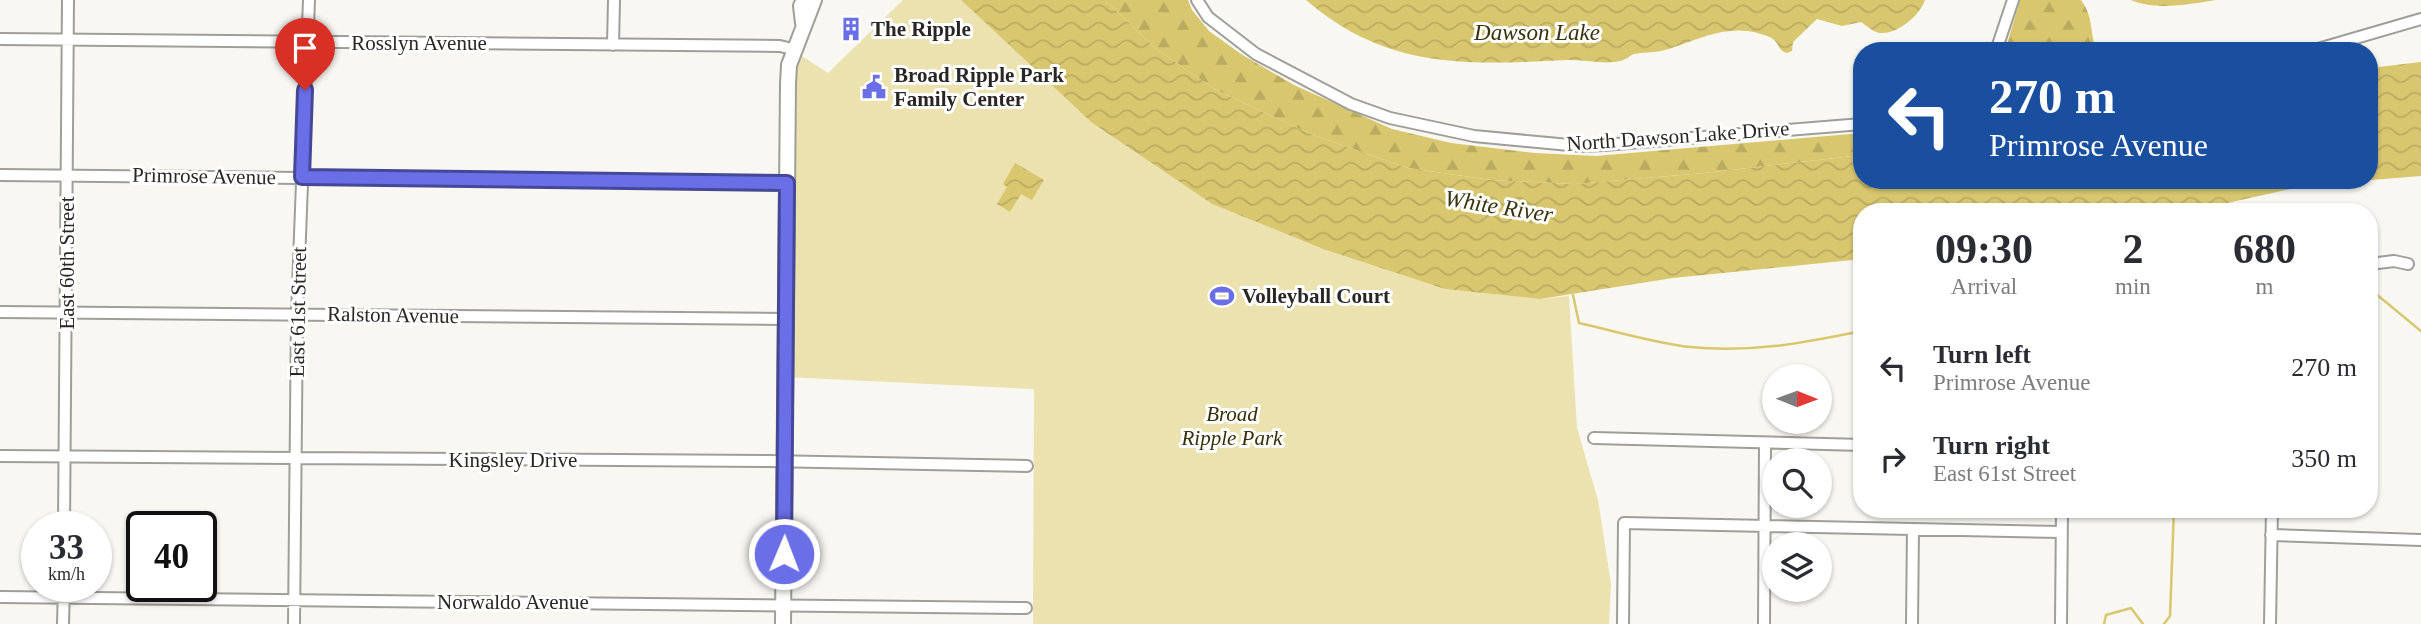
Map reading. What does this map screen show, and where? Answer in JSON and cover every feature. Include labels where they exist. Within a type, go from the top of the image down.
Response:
[{"type":"street","name":"East 60th Street","points":[[64,511],[68,0]]},
{"type":"street","name":"East 61st Street","points":[[294,624],[297,314],[309,0]]},
{"type":"street","points":[[613,45],[614,0]]},
{"type":"street","points":[[804,0],[801,6],[804,24]]},
{"type":"street","points":[[783,624],[789,65],[814,0]]},
{"type":"street","name":"North Dawson Lake Drive","points":[[1197,0],[1208,17],[1256,54],[1351,104],[1401,121],[1474,136],[1580,146],[1853,125]]},
{"type":"street","points":[[1999,42],[2013,0]]},
{"type":"street","points":[[2342,42],[2421,19]]},
{"type":"street","name":"Rosslyn Avenue","points":[[0,39],[780,46],[796,50]]},
{"type":"street","name":"Primrose Avenue","points":[[0,174],[787,183]]},
{"type":"street","points":[[2378,263],[2394,261],[2408,264]]},
{"type":"street","name":"Ralston Avenue","points":[[0,312],[786,318]]},
{"type":"street","points":[[1594,438],[1853,445]]},
{"type":"street","points":[[1764,624],[1765,443]]},
{"type":"street","name":"Kingsley Drive","points":[[0,456],[1027,466]]},
{"type":"street","points":[[2061,624],[2062,518]]},
{"type":"street","points":[[2270,624],[2272,518]]},
{"type":"street","points":[[1623,624],[1624,523],[2062,532]]},
{"type":"street","points":[[1912,624],[1913,529]]},
{"type":"street","points":[[2271,535],[2421,540]]},
{"type":"street","name":"Norwaldo Avenue","points":[[112,594],[294,600],[1026,608]]},
{"type":"street","name":"Norwaldo Avenue","points":[[0,597],[21,595]]},
{"type":"street","points":[[63,602],[63,624]]},
{"type":"green space","name":"Broad Ripple Park","points":[[903,0],[961,0],[1091,122],[1212,204],[1323,249],[1445,289],[1540,299],[1569,296],[1577,428],[1598,500],[1611,584],[1609,624],[1033,624],[1034,389],[786,377],[791,49],[828,73]]},
{"type":"green space","points":[[1105,0],[1188,0],[1192,10],[1209,31],[1241,54],[1294,85],[1392,129],[1451,143],[1535,153],[1596,156],[1853,134],[1853,156],[1575,184],[1491,180],[1408,168],[1313,135],[1216,90],[1155,48]]},
{"type":"green space","points":[[2020,0],[2081,0],[2088,12],[2094,42],[2008,42]]},
{"type":"water","name":"White River","points":[[961,0],[1105,0],[1155,48],[1216,90],[1313,135],[1408,168],[1491,180],[1575,184],[1853,156],[1853,189],[2290,189],[2227,203],[1853,203],[1853,260],[1673,278],[1540,299],[1445,289],[1323,249],[1212,204],[1091,122]]},
{"type":"water","name":"Dawson Lake","points":[[1306,0],[1925,0],[1908,22],[1888,32],[1876,32],[1861,22],[1842,26],[1817,19],[1793,42],[1792,51],[1787,53],[1768,36],[1737,30],[1714,34],[1661,51],[1634,54],[1614,62],[1574,60],[1495,63],[1429,58],[1398,51],[1367,40],[1336,23]]},
{"type":"water","points":[[2131,0],[2216,0],[2162,6]]},
{"type":"water","points":[[2421,62],[2421,176],[2378,179],[2378,67]]},
{"type":"water","points":[[1015,163],[1044,180],[1032,200],[1021,194],[1010,212],[997,204],[1007,187],[1003,184]]},
{"type":"waterway","points":[[1573,295],[1579,323],[1690,347],[1756,348],[1853,333]]},
{"type":"waterway","points":[[2378,296],[2421,331]]},
{"type":"waterway","points":[[2164,624],[2170,616],[2174,518]]},
{"type":"waterway","points":[[2104,624],[2106,615],[2131,608],[2143,624]]},
{"type":"place","name":"The Ripple","points":[[851,29]]},
{"type":"place","name":"Broad Ripple Park Family Center","points":[[874,87]]},
{"type":"place","name":"Volleyball Court","points":[[1222,296]]},
{"type":"route","points":[[305,90],[302,177],[787,183],[784,554]]}]
